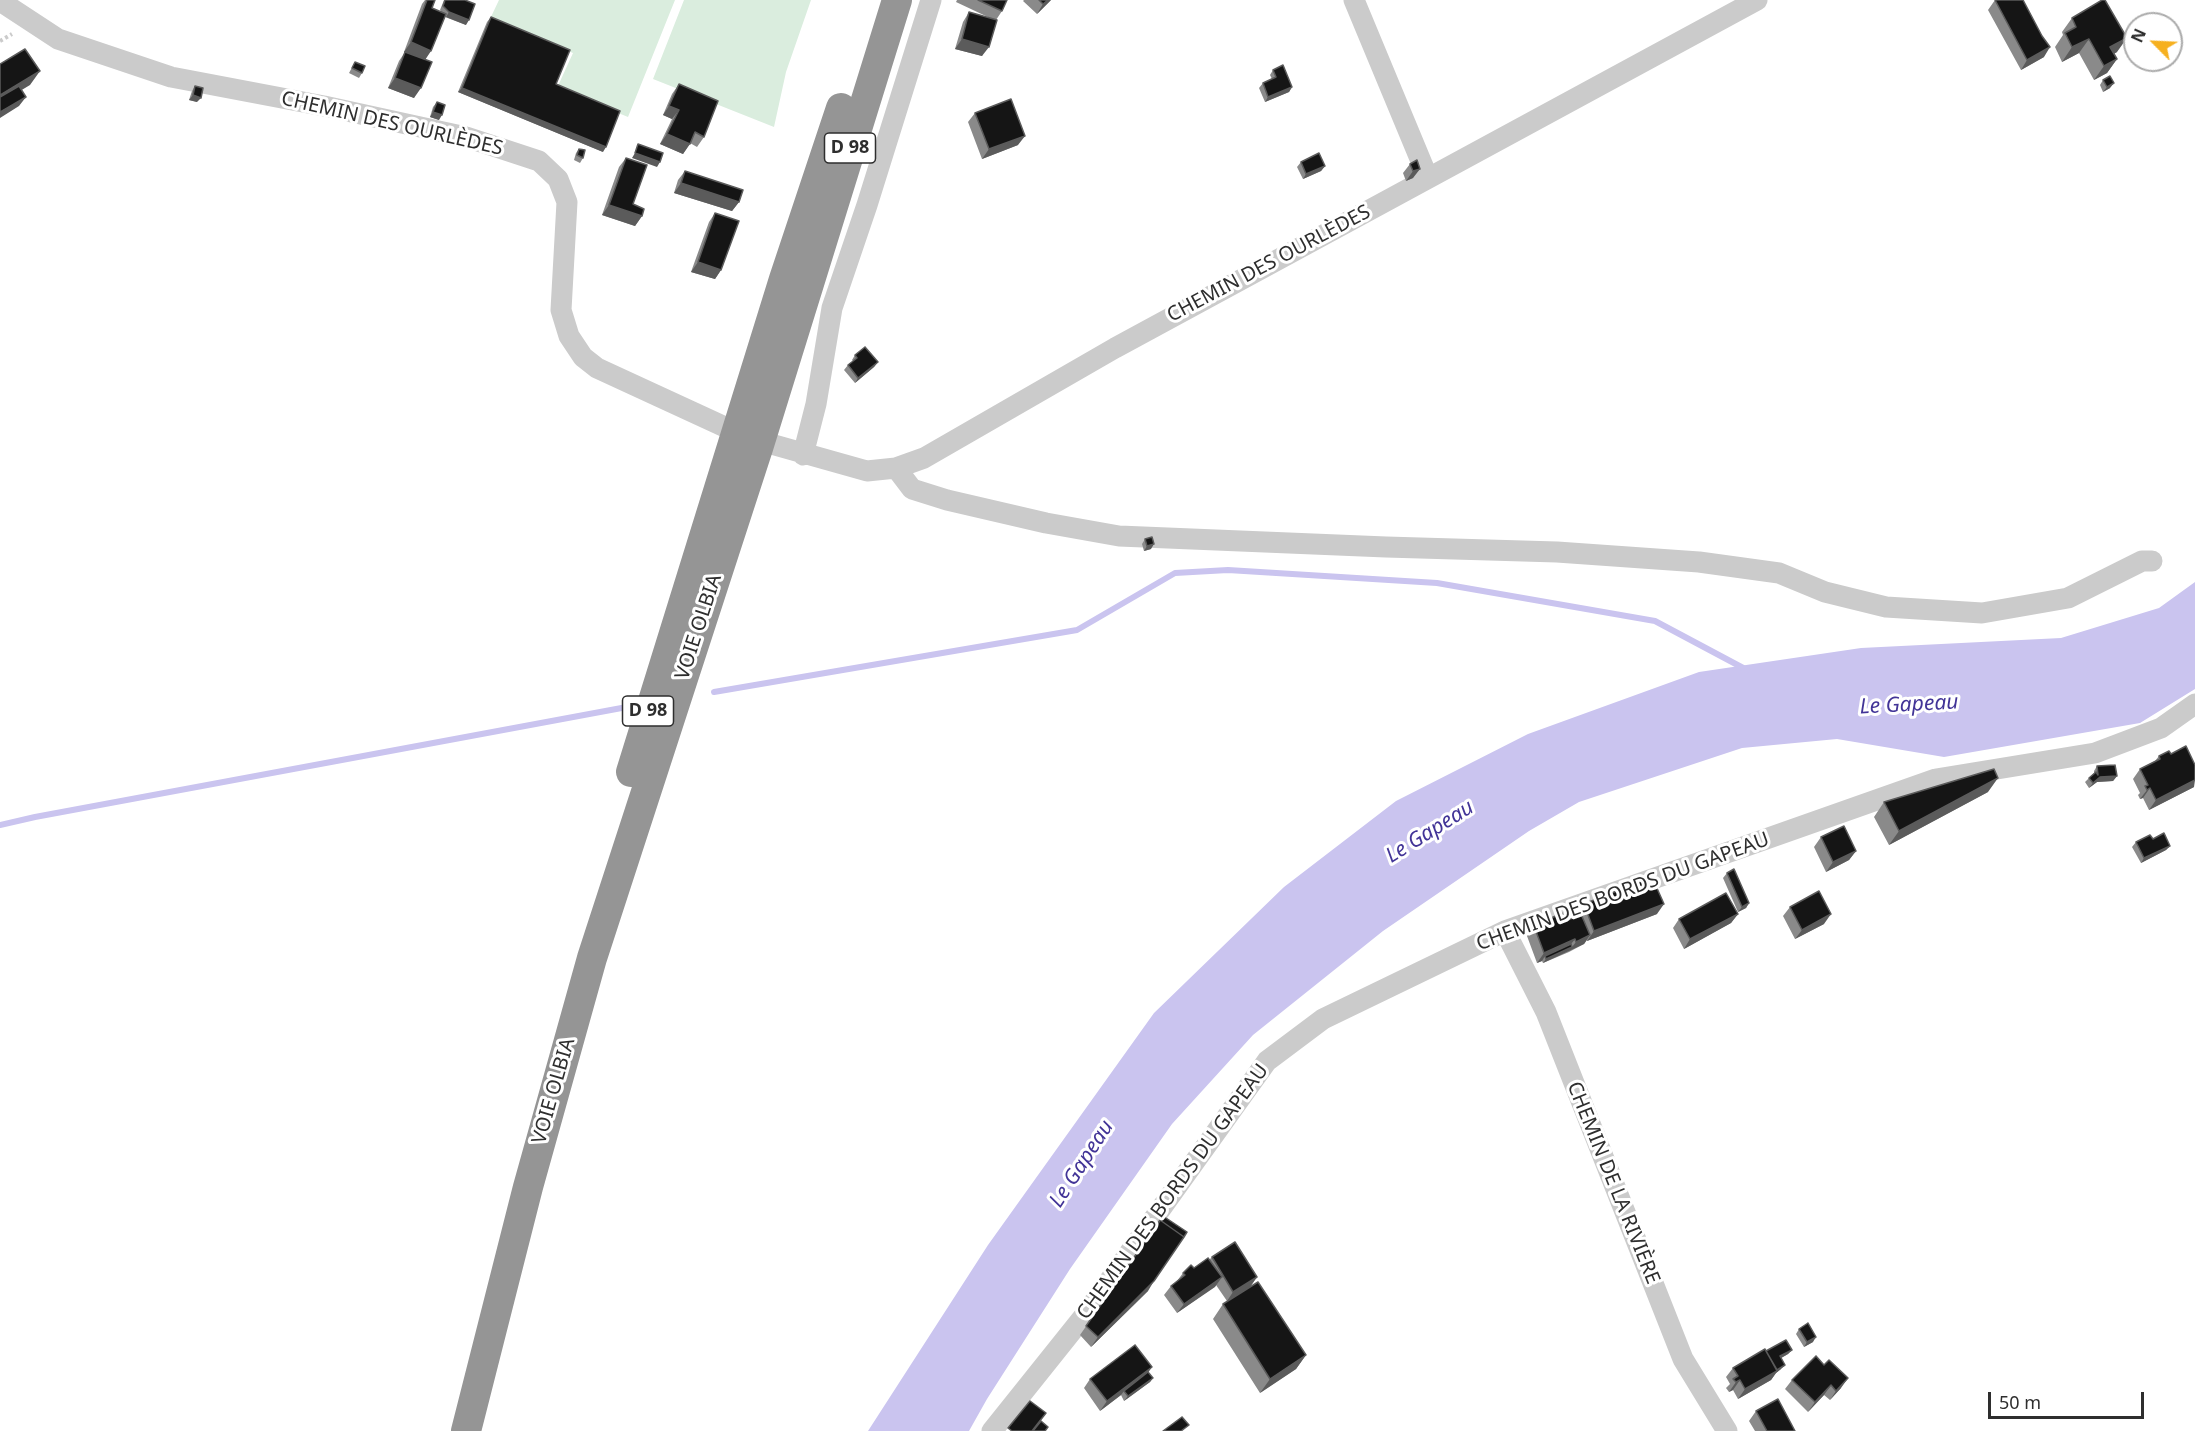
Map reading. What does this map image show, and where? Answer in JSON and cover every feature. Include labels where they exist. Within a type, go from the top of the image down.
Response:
[{"type":"highway","name":"VOIE OLBIA","points":[[450,1431],[510,1190],[544,1066],[651,701],[784,279],[876,0]]},
{"type":"highway","name":"VOIE OLBIA","points":[[466,1431],[540,1142],[592,958],[758,448],[897,0]]},
{"type":"street","points":[[804,455],[816,404],[832,308],[867,205],[931,0]]},
{"type":"street","points":[[1354,0],[1428,178]]},
{"type":"street","name":"CHEMIN DES OURLÈDES","points":[[771,444],[867,471],[896,468],[924,458],[1115,348],[1757,0]]},
{"type":"street","name":"CHEMIN DES OURLÈDES","points":[[0,1],[58,39],[171,77],[324,106],[466,137],[539,161],[558,179],[567,202],[561,310],[569,336],[583,357],[597,368],[725,427]]},
{"type":"street","points":[[896,468],[912,489],[947,500],[1046,523],[1119,536],[1386,548],[1557,552],[1699,562],[1779,573],[1825,592],[1886,607],[1982,613],[2068,598],[2142,561],[2152,561]]},
{"type":"street","name":"CHEMIN DES BORDS DU GAPEAU","points":[[992,1431],[1084,1316],[1267,1061],[1323,1019],[1505,931],[1936,778],[2095,753],[2161,728],[2195,704]]},
{"type":"street","name":"CHEMIN DE LA RIVIÈRE","points":[[1505,931],[1546,1012],[1683,1359],[1727,1431]]},
{"type":"green space","points":[[499,0],[675,0],[628,117],[557,88],[573,53],[490,19]]},
{"type":"green space","points":[[684,0],[811,0],[786,72],[774,127],[653,79]]},
{"type":"water","name":"Le Gapeau","points":[[2195,582],[2195,689],[2140,723],[1944,757],[1837,739],[1742,748],[1579,802],[1529,831],[1383,931],[1253,1035],[1172,1124],[1070,1269],[969,1431],[868,1431],[988,1245],[1154,1013],[1284,887],[1396,801],[1528,734],[1699,672],[1861,648],[2061,638],[2159,608]]},
{"type":"building","points":[[427,0],[435,0],[432,8],[446,14],[431,51],[411,42]]},
{"type":"building","points":[[445,0],[465,0],[475,4],[469,20],[449,12],[443,6]]},
{"type":"building","points":[[978,0],[1007,0],[1002,11]]},
{"type":"building","points":[[1995,0],[2023,0],[2050,47],[2027,60]]},
{"type":"building","points":[[2105,0],[2123,31],[2123,40],[2110,47],[2117,59],[2104,66],[2089,39],[2072,47],[2065,33],[2076,27],[2072,18]]},
{"type":"building","points":[[969,12],[997,20],[989,47],[962,39]]},
{"type":"building","points":[[491,17],[570,50],[556,84],[620,111],[606,147],[462,88]]},
{"type":"building","points":[[25,49],[40,71],[0,95],[0,64]]},
{"type":"building","points":[[405,52],[432,62],[421,88],[395,78]]},
{"type":"building","points":[[355,62],[365,66],[362,73],[352,68]]},
{"type":"building","points":[[1283,65],[1292,87],[1268,97],[1263,83],[1276,77],[1273,70]]},
{"type":"building","points":[[2110,76],[2114,83],[2107,87],[2103,80]]},
{"type":"building","points":[[679,84],[718,101],[704,137],[695,132],[690,144],[667,134],[679,110],[669,106]]},
{"type":"building","points":[[19,86],[26,97],[0,112],[0,97]]},
{"type":"building","points":[[195,86],[203,88],[201,98],[193,95]]},
{"type":"building","points":[[1011,99],[1025,136],[989,149],[975,113]]},
{"type":"building","points":[[437,102],[445,105],[442,115],[433,112]]},
{"type":"building","points":[[638,144],[663,153],[660,162],[635,153]]},
{"type":"building","points":[[579,149],[585,150],[583,158],[577,155]]},
{"type":"building","points":[[1319,153],[1325,166],[1306,174],[1301,162]]},
{"type":"building","points":[[626,158],[647,165],[633,204],[644,209],[642,216],[609,205]]},
{"type":"building","points":[[1417,160],[1420,169],[1413,171],[1410,164]]},
{"type":"building","points":[[685,171],[743,190],[739,202],[681,183]]},
{"type":"building","points":[[715,213],[739,221],[721,270],[698,262]]},
{"type":"building","points":[[865,347],[878,362],[858,378],[848,365]]},
{"type":"building","points":[[1152,537],[1154,544],[1147,546],[1145,539]]},
{"type":"building","points":[[2186,746],[2195,765],[2195,780],[2156,800],[2150,788],[2147,790],[2145,786],[2148,785],[2140,769],[2160,759],[2159,756],[2169,751],[2171,754]]},
{"type":"building","points":[[2115,765],[2117,776],[2100,777],[2093,783],[2089,778],[2096,772],[2098,775],[2097,766]]},
{"type":"building","points":[[1994,769],[1998,778],[1899,831],[1884,802]]},
{"type":"building","points":[[1844,826],[1856,851],[1833,862],[1821,837]]},
{"type":"building","points":[[2164,833],[2170,846],[2144,858],[2136,842],[2150,835],[2153,839]]},
{"type":"building","points":[[1734,869],[1749,903],[1742,907],[1727,873]]},
{"type":"building","points":[[1652,877],[1664,904],[1594,931],[1584,904]]},
{"type":"building","points":[[1819,891],[1831,914],[1802,930],[1790,907]]},
{"type":"building","points":[[1726,893],[1738,914],[1690,939],[1679,919]]},
{"type":"building","points":[[1562,913],[1566,921],[1581,914],[1590,935],[1544,953],[1534,926]]},
{"type":"building","points":[[1571,944],[1572,947],[1546,959],[1545,956]]},
{"type":"building","points":[[1163,1216],[1187,1232],[1184,1237],[1160,1220]]},
{"type":"building","points":[[1160,1220],[1184,1237],[1154,1281],[1098,1337],[1086,1326]]},
{"type":"building","points":[[1235,1242],[1257,1277],[1233,1292],[1212,1257]]},
{"type":"building","points":[[1208,1258],[1222,1277],[1184,1304],[1171,1286],[1185,1275],[1183,1273],[1191,1265],[1194,1268]]},
{"type":"building","points":[[1258,1282],[1306,1355],[1270,1379],[1223,1304]]},
{"type":"building","points":[[1808,1323],[1816,1337],[1807,1342],[1799,1329]]},
{"type":"building","points":[[1786,1340],[1792,1350],[1780,1356],[1785,1365],[1777,1370],[1766,1351]]},
{"type":"building","points":[[1135,1345],[1152,1367],[1107,1401],[1090,1379]]},
{"type":"building","points":[[1765,1349],[1777,1371],[1745,1389],[1740,1380],[1736,1382],[1733,1379],[1738,1376],[1733,1368]]},
{"type":"building","points":[[1816,1356],[1824,1365],[1829,1360],[1848,1378],[1836,1391],[1831,1385],[1815,1402],[1792,1380]]},
{"type":"building","points":[[1148,1372],[1153,1378],[1128,1396],[1124,1391]]},
{"type":"building","points":[[1778,1399],[1795,1431],[1767,1431],[1756,1411]]},
{"type":"building","points":[[1030,1401],[1046,1413],[1032,1431],[1012,1431],[1008,1428]]},
{"type":"building","points":[[1182,1417],[1189,1425],[1181,1431],[1163,1431]]},
{"type":"building","points":[[1041,1421],[1048,1427],[1045,1431],[1033,1431]]},
{"type":"waterway","points":[[714,692],[1077,630],[1175,573],[1228,570],[1437,583],[1655,621],[1747,670]]},
{"type":"waterway","points":[[0,825],[627,707]]}]
